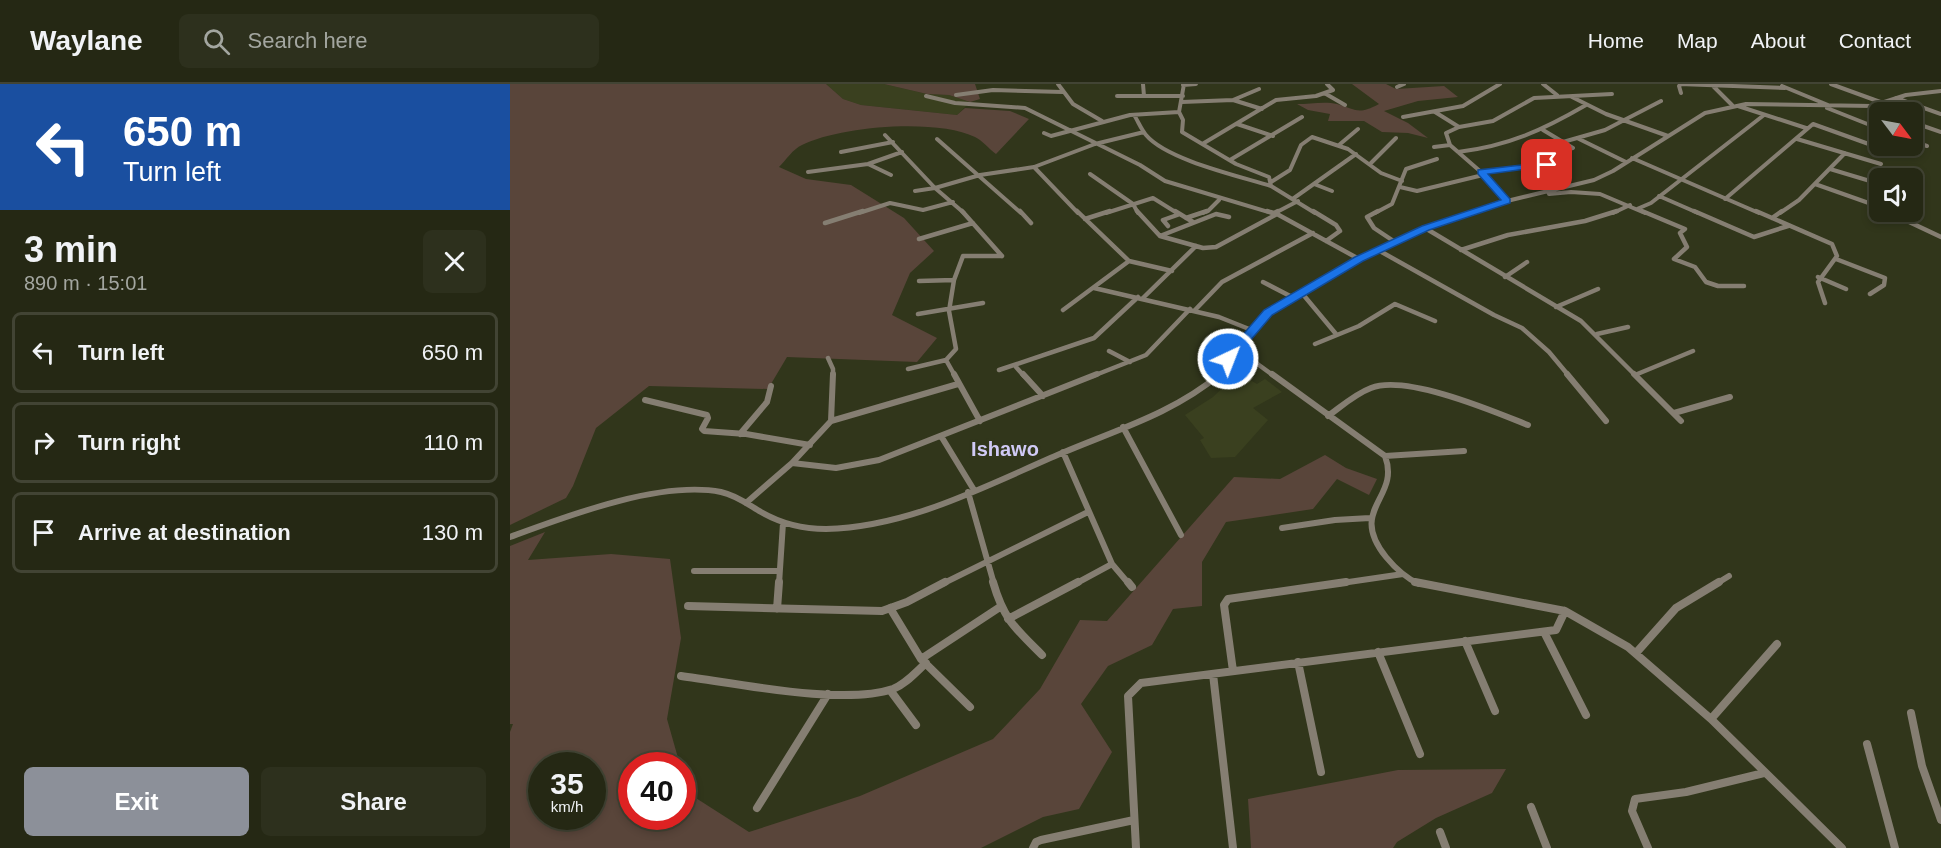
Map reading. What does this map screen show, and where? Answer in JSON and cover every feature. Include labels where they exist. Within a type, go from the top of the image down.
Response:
[{"type":"street","points":[[993,90],[996,84]]},
{"type":"street","points":[[1058,84],[1073,104],[1102,121]]},
{"type":"street","points":[[1143,84],[1144,96]]},
{"type":"street","points":[[1196,84],[1184,85],[1179,112],[1183,120],[1182,132],[1230,160],[1269,177],[1271,184]]},
{"type":"street","points":[[1204,143],[1279,99],[1326,94],[1334,90],[1328,84]]},
{"type":"street","points":[[1396,87],[1404,84]]},
{"type":"street","points":[[1403,117],[1463,106],[1500,84]]},
{"type":"street","points":[[1543,84],[1557,96]]},
{"type":"street","points":[[1681,93],[1680,84],[1785,88]]},
{"type":"street","points":[[1777,84],[1832,106]]},
{"type":"street","points":[[1831,84],[1880,102]]},
{"type":"street","points":[[1712,86],[1733,105],[1806,128],[1817,125],[1869,144]]},
{"type":"street","points":[[1233,100],[1259,89]]},
{"type":"street","points":[[956,95],[993,90],[1063,92]]},
{"type":"street","points":[[1886,102],[1896,98],[1941,92]]},
{"type":"street","points":[[1929,93],[1941,97]]},
{"type":"street","points":[[1326,94],[1345,105]]},
{"type":"street","points":[[1507,201],[1450,145],[1446,133],[1459,127],[1493,121],[1534,98],[1611,94]]},
{"type":"street","points":[[926,96],[955,103],[1025,108],[1140,165],[1165,181],[1276,213],[1359,259]]},
{"type":"street","points":[[1117,96],[1183,96]]},
{"type":"street","points":[[1572,97],[1586,105],[1668,136]]},
{"type":"street","points":[[1896,98],[1941,114]]},
{"type":"street","points":[[1182,102],[1233,100],[1262,109]]},
{"type":"street","points":[[1563,142],[1600,131],[1660,101]]},
{"type":"street","points":[[1458,152],[1485,149],[1543,130],[1586,105]]},
{"type":"street","points":[[1228,359],[1268,312],[1359,259],[1425,228],[1527,195],[1594,180],[1701,115],[1733,105],[1869,106]]},
{"type":"street","points":[[1822,106],[1869,125]]},
{"type":"street","points":[[1044,133],[1051,136],[1102,121],[1134,115],[1179,112]]},
{"type":"street","points":[[1435,112],[1459,127]]},
{"type":"street","points":[[1134,115],[1148,138],[1159,146],[1205,166],[1271,184],[1336,225],[1340,231],[1326,241]]},
{"type":"street","points":[[1637,209],[1644,207],[1659,196],[1764,115]]},
{"type":"street","points":[[1230,160],[1302,117]]},
{"type":"street","points":[[1237,124],[1273,136]]},
{"type":"street","points":[[1923,126],[1941,132]]},
{"type":"street","points":[[1725,199],[1797,139],[1806,128]]},
{"type":"street","points":[[1339,145],[1358,129]]},
{"type":"street","points":[[1543,130],[1572,148],[1544,155]]},
{"type":"street","points":[[915,191],[935,188],[980,175],[1034,167],[1095,144],[1144,132]]},
{"type":"street","points":[[885,135],[935,188],[953,202],[1002,256],[963,256],[954,280],[949,311],[956,349],[946,360],[908,369]]},
{"type":"street","points":[[1271,184],[1290,170],[1301,145],[1312,137],[1339,145],[1356,154],[1386,177],[1402,181]]},
{"type":"street","points":[[1370,164],[1396,138]]},
{"type":"street","points":[[1577,138],[1626,162]]},
{"type":"street","points":[[937,139],[980,175],[1031,223]]},
{"type":"street","points":[[1797,139],[1881,164]]},
{"type":"street","points":[[841,152],[892,142]]},
{"type":"street","points":[[1434,147],[1450,145]]},
{"type":"street","points":[[1923,145],[1927,146]]},
{"type":"street","points":[[808,172],[868,164],[902,152]]},
{"type":"street","points":[[1772,218],[1792,205],[1845,153]]},
{"type":"street","points":[[1090,174],[1133,204],[1148,226],[1160,236],[1196,246],[1216,247],[1296,200],[1356,154]]},
{"type":"street","points":[[1632,158],[1832,244],[1836,249],[1836,259],[1818,277],[1816,288],[1825,303]]},
{"type":"street","points":[[1395,242],[1374,228],[1367,217],[1390,206],[1406,169],[1437,159]]},
{"type":"street","points":[[868,164],[891,175]]},
{"type":"street","points":[[1400,187],[1417,191],[1482,174],[1547,165]]},
{"type":"street","points":[[1034,167],[1129,261],[1172,272]]},
{"type":"street","points":[[1830,169],[1869,181]]},
{"type":"street","points":[[1314,184],[1332,191]]},
{"type":"street","points":[[1815,184],[1869,203]]},
{"type":"street","points":[[1527,195],[1591,193],[1630,205],[1685,229],[1680,233],[1687,247],[1674,259],[1695,267],[1706,282],[1718,286],[1744,286]]},
{"type":"street","points":[[1659,196],[1754,237],[1788,225]]},
{"type":"street","points":[[1085,219],[1155,199],[1193,222]]},
{"type":"street","points":[[1186,218],[1208,211],[1219,200]]},
{"type":"street","points":[[825,223],[890,203],[923,210],[953,202]]},
{"type":"street","points":[[1461,250],[1492,239],[1590,219],[1616,212],[1630,205]]},
{"type":"street","points":[[1160,236],[1219,213],[1229,217]]},
{"type":"street","points":[[1168,226],[1163,220],[1180,214]]},
{"type":"street","points":[[1909,222],[1941,237]]},
{"type":"street","points":[[919,239],[973,223]]},
{"type":"street","points":[[1425,228],[1581,321],[1597,334],[1681,421]]},
{"type":"street","points":[[792,463],[827,468],[850,467],[879,460],[1130,362],[1152,351],[1222,282],[1312,233]]},
{"type":"street","points":[[999,370],[1094,338],[1172,272],[1196,246]]},
{"type":"street","points":[[1378,250],[1494,315],[1522,328],[1549,352],[1606,421]]},
{"type":"street","points":[[1836,259],[1885,278],[1884,285],[1870,294]]},
{"type":"street","points":[[1063,310],[1129,261]]},
{"type":"street","points":[[1505,276],[1527,262]]},
{"type":"street","points":[[1818,277],[1846,290]]},
{"type":"street","points":[[919,281],[954,280]]},
{"type":"street","points":[[1263,282],[1292,297]]},
{"type":"street","points":[[1094,288],[1193,310],[1219,317],[1254,331]]},
{"type":"street","points":[[1556,307],[1598,289]]},
{"type":"street","points":[[1301,292],[1336,334]]},
{"type":"street","points":[[918,314],[949,311],[983,303]]},
{"type":"street","points":[[1315,344],[1356,327],[1395,304],[1435,321]]},
{"type":"street","points":[[1597,334],[1628,327]]},
{"type":"street","points":[[1109,351],[1130,362]]},
{"type":"street","points":[[1635,375],[1693,351]]},
{"type":"street","points":[[1228,359],[1241,352],[1385,456],[1390,474],[1386,489],[1370,518],[1378,544],[1387,559],[1403,574],[1419,584],[1436,588],[1565,611],[1636,653],[1711,719],[1842,848]]},
{"type":"street","points":[[828,358],[833,369],[831,421]]},
{"type":"street","points":[[510,537],[586,510],[687,490],[719,491],[783,523],[814,528],[850,529],[893,520],[971,491],[1174,404],[1204,387],[1225,370],[1230,364],[1228,359]]},
{"type":"street","points":[[946,360],[981,421]]},
{"type":"street","points":[[1016,367],[1043,396]]},
{"type":"street","points":[[746,503],[792,463],[831,421],[958,384]]},
{"type":"street","points":[[740,434],[767,402],[771,386]]},
{"type":"street","points":[[1329,416],[1373,387],[1402,387],[1445,395],[1528,425]]},
{"type":"street","points":[[1674,413],[1730,397]]},
{"type":"street","points":[[645,400],[707,415],[708,418],[702,429],[704,431],[810,445]]},
{"type":"street","points":[[1123,427],[1181,535]]},
{"type":"street","points":[[941,436],[971,491],[986,561],[999,607],[1042,655]]},
{"type":"street","points":[[1385,456],[1464,451]]},
{"type":"street","points":[[1063,452],[1112,564],[1132,587]]},
{"type":"street","points":[[688,606],[882,611],[907,602],[1088,512]]},
{"type":"street","points":[[1282,528],[1370,518]]},
{"type":"street","points":[[777,609],[783,523]]},
{"type":"street","points":[[1008,619],[1112,564]]},
{"type":"street","points":[[694,571],[779,571]]},
{"type":"street","points":[[1233,671],[1224,605],[1231,598],[1403,574]]},
{"type":"street","points":[[1636,653],[1676,608],[1729,576]]},
{"type":"street","points":[[681,676],[828,693],[873,693],[890,690],[903,683],[923,661],[999,607]]},
{"type":"street","points":[[890,609],[923,661],[970,707]]},
{"type":"street","points":[[1136,848],[1128,696],[1141,683],[1544,632],[1558,628],[1565,611]]},
{"type":"street","points":[[1544,632],[1586,715]]},
{"type":"street","points":[[1465,641],[1495,711]]},
{"type":"street","points":[[1711,719],[1777,644]]},
{"type":"street","points":[[1378,652],[1420,754]]},
{"type":"street","points":[[1298,662],[1321,772]]},
{"type":"street","points":[[1214,674],[1233,848]]},
{"type":"street","points":[[890,690],[916,725]]},
{"type":"street","points":[[757,808],[828,693]]},
{"type":"street","points":[[1911,713],[1923,766],[1941,820]]},
{"type":"street","points":[[1867,744],[1895,848]]},
{"type":"street","points":[[1648,848],[1632,811],[1635,799],[1686,792],[1764,773]]},
{"type":"street","points":[[1531,807],[1547,848]]},
{"type":"street","points":[[1034,848],[1036,842],[1041,840],[1134,820]]},
{"type":"street","points":[[1440,832],[1446,848]]},
{"type":"shaded area","points":[[510,84],[826,84],[843,99],[861,105],[957,115],[965,108],[1010,111],[1029,119],[996,154],[978,138],[958,131],[913,126],[888,127],[863,129],[818,138],[799,147],[779,167],[806,179],[851,185],[904,218],[934,251],[910,273],[892,315],[937,338],[917,362],[787,357],[768,389],[649,386],[596,428],[566,498],[510,525]]},
{"type":"shaded area","points":[[826,84],[884,84],[927,94],[949,95],[970,102],[957,115],[861,105],[843,99]]},
{"type":"shaded area","points":[[884,84],[975,84],[980,99],[970,102],[949,95],[927,94]]},
{"type":"shaded area","points":[[1352,84],[1386,84],[1396,89],[1444,86],[1458,97],[1418,101],[1384,111],[1408,123],[1428,138],[1408,133],[1382,132],[1364,121],[1328,121],[1330,114],[1308,110],[1297,104],[1332,103],[1354,110],[1362,110],[1379,104]]},
{"type":"shaded area","points":[[1238,373],[1257,384],[1265,379],[1282,392],[1253,408],[1268,420],[1235,457],[1211,458],[1200,440],[1204,438],[1185,415],[1213,397]]},
{"type":"shaded area","points":[[1325,455],[1346,468],[1377,479],[1369,495],[1337,479],[1313,509],[1226,522],[1202,562],[1202,606],[1173,609],[1152,645],[1108,666],[1081,704],[1112,752],[1079,809],[1043,817],[981,848],[510,848],[510,732],[513,724],[510,724],[510,546],[545,532],[528,560],[611,554],[670,559],[681,638],[667,719],[676,752],[618,752],[618,830],[696,830],[696,798],[749,832],[860,796],[993,739],[1040,689],[1080,620],[1107,621],[1234,477],[1280,479]]},
{"type":"shaded area","points":[[1506,769],[1492,793],[1436,818],[1397,842],[1393,848],[1251,848],[1248,799],[1398,770]]},
{"type":"district","name":"Ishawo","points":[[1005,449]]},
{"type":"route","points":[[1228,359],[1268,312],[1359,259],[1425,228],[1507,201],[1481,172],[1547,165]]}]
